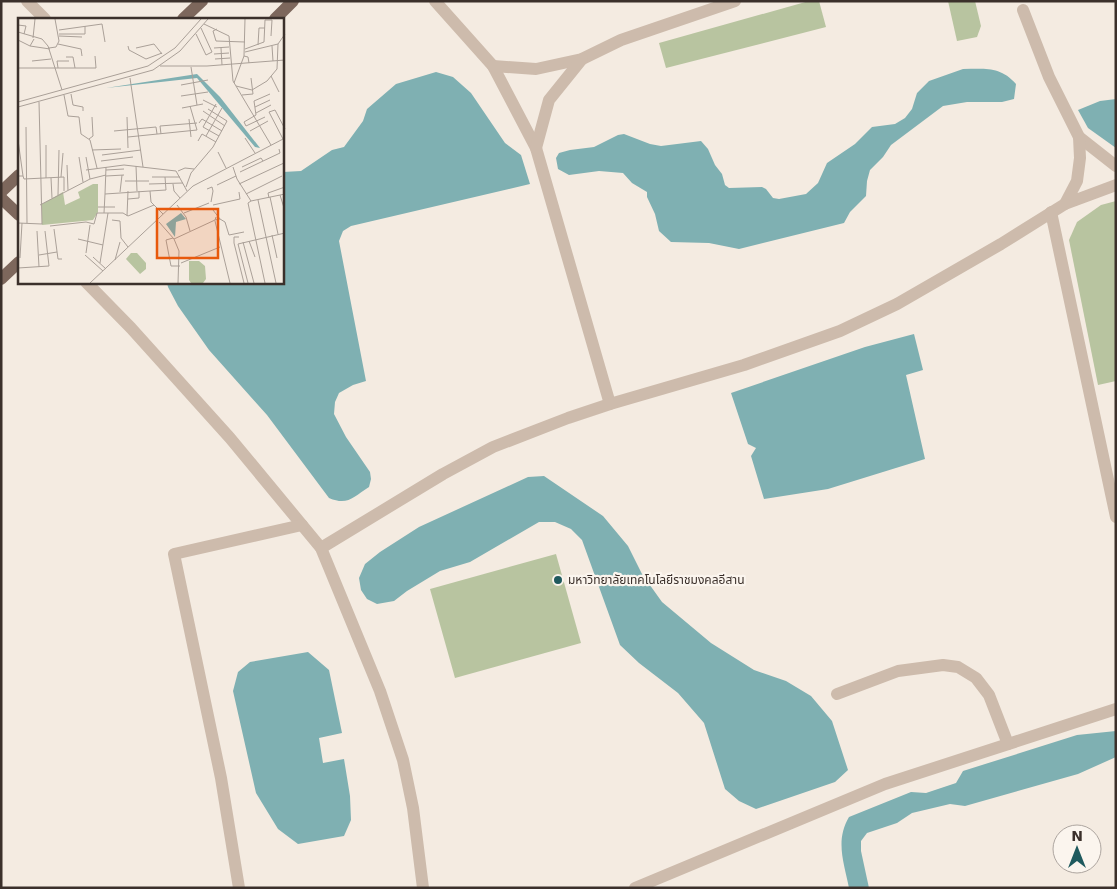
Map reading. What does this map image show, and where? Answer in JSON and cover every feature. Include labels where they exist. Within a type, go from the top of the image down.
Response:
[{"type":"main road","points":[[184,18],[202,1]]},
{"type":"main road","points":[[276,18],[294,1]]},
{"type":"main road","points":[[1,192],[18,176]]},
{"type":"main road","points":[[1,198],[18,214]]},
{"type":"main road","points":[[1,279],[18,263]]},
{"type":"street","points":[[27,1],[44,18]]},
{"type":"street","points":[[435,1],[493,66],[536,148],[610,404]]},
{"type":"street","points":[[493,66],[536,69],[582,59],[621,40],[735,1]]},
{"type":"street","points":[[1022,4],[1049,77],[1079,137],[1080,158],[1077,181],[1064,204]]},
{"type":"street","points":[[536,148],[549,100],[582,59]]},
{"type":"street","points":[[1079,137],[1116,166]]},
{"type":"street","points":[[321,548],[443,474],[493,447],[568,418],[610,404],[744,366],[840,331],[905,300],[1001,244],[1064,204],[1116,184]]},
{"type":"street","points":[[1052,212],[1116,518]]},
{"type":"street","points":[[88,284],[131,328],[230,438],[321,548],[380,691],[403,760],[423,888]]},
{"type":"street","points":[[239,888],[221,778],[174,554],[302,525]]},
{"type":"street","points":[[837,694],[898,671],[943,665],[958,667],[976,678],[989,695],[1008,744]]},
{"type":"street","points":[[635,888],[885,784],[1116,709]]},
{"type":"green space","points":[[809,1],[819,1],[826,27],[666,68],[659,43]]},
{"type":"green space","points":[[948,1],[975,1],[981,26],[977,37],[957,41]]},
{"type":"green space","points":[[1116,201],[1116,381],[1098,385],[1069,240],[1077,222],[1101,205]]},
{"type":"green space","points":[[556,554],[581,643],[455,678],[430,589]]},
{"type":"water","points":[[963,69],[992,70],[1004,74],[1016,84],[1014,99],[1002,102],[967,102],[943,106],[891,145],[883,157],[870,170],[866,196],[850,212],[844,223],[739,249],[709,243],[671,242],[659,231],[647,192],[632,183],[623,173],[599,171],[569,175],[558,169],[556,158],[559,153],[594,147],[618,135],[624,134],[661,146],[701,141],[708,149],[715,165],[722,174],[725,185],[729,188],[762,187],[773,198],[779,199],[806,194],[818,183],[827,163],[855,144],[872,127],[895,124],[905,118],[912,109],[917,93],[929,81]]},
{"type":"water","points":[[436,72],[453,77],[471,93],[505,143],[521,155],[530,184],[351,226],[343,231],[339,241],[366,381],[353,385],[339,393],[335,402],[334,414],[346,437],[370,472],[371,479],[369,487],[346,501],[341,501],[329,498],[267,415],[209,350],[178,306],[167,284],[284,284],[284,172],[301,171],[332,150],[344,147],[363,121],[367,109],[396,84]]},
{"type":"water","points":[[1116,99],[1116,148],[1088,128],[1078,110],[1100,101]]},
{"type":"water","points":[[914,334],[923,370],[906,375],[925,459],[828,489],[764,499],[751,456],[756,448],[748,444],[731,393],[865,347]]},
{"type":"water","points":[[544,476],[603,516],[628,546],[642,574],[662,602],[711,643],[754,670],[786,681],[811,696],[832,721],[848,770],[835,782],[756,809],[739,801],[725,789],[704,723],[678,693],[639,663],[620,645],[582,540],[571,529],[555,522],[539,522],[470,562],[440,571],[394,601],[377,604],[367,599],[361,590],[359,578],[365,564],[419,527],[528,477]]},
{"type":"water","points":[[308,652],[329,670],[342,733],[319,738],[323,763],[344,759],[350,796],[351,820],[344,836],[298,844],[278,829],[256,793],[233,691],[238,672],[250,662]]},
{"type":"water","points":[[1116,731],[1116,757],[1078,774],[965,806],[950,804],[912,813],[897,823],[867,833],[861,841],[861,851],[869,888],[849,888],[843,860],[842,835],[849,817],[911,792],[926,793],[956,783],[963,771],[1077,735]]},
{"type":"place","name":"มหาวิทยาลัยเทคโนโลยีราชมงคลอีสาน","points":[[558,580]]}]
